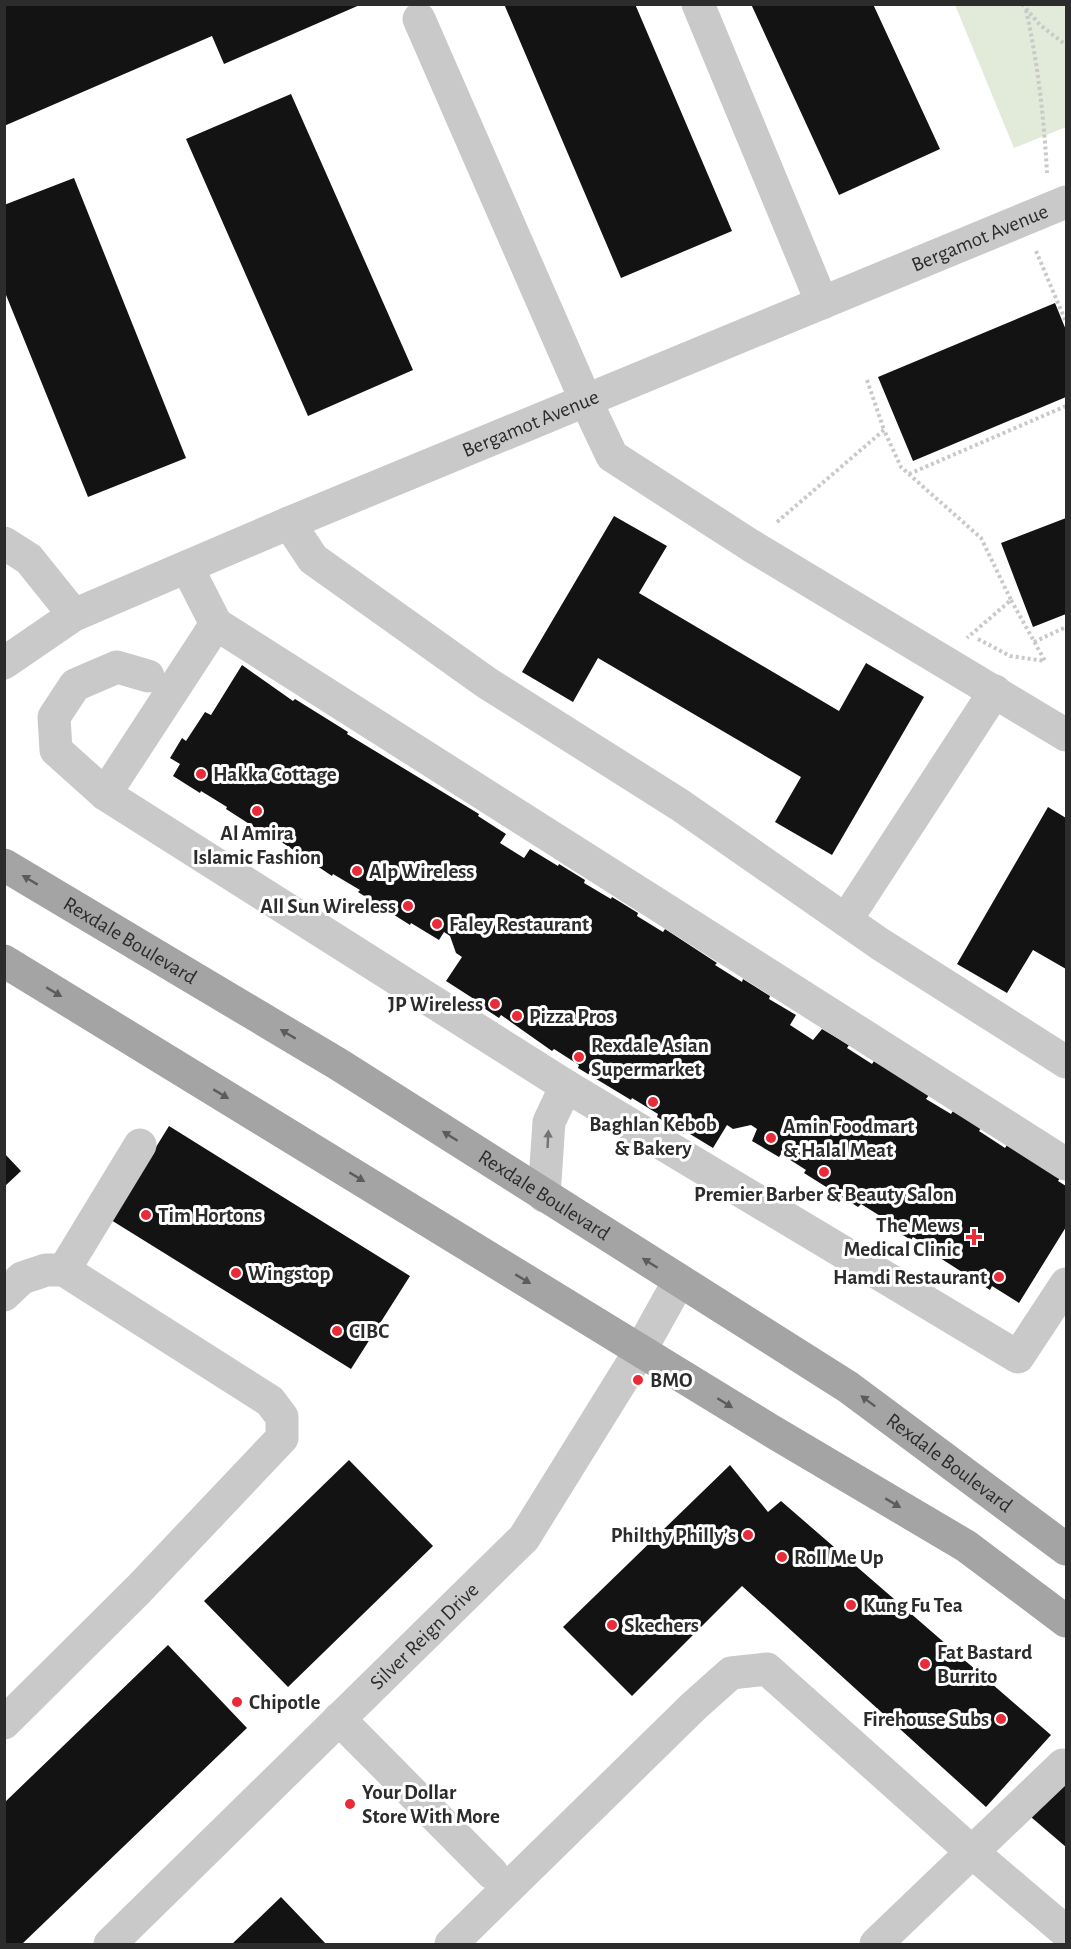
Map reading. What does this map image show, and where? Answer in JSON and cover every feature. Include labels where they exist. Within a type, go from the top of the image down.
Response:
[{"type":"main road","name":"Rexdale Boulevard","points":[[4,865],[338,1064],[848,1386],[1066,1549]]},
{"type":"main road","points":[[4,961],[770,1430],[966,1546],[1066,1621]]},
{"type":"street","points":[[698,4],[822,303]]},
{"type":"street","points":[[419,19],[612,456],[750,544],[1066,735]]},
{"type":"street","name":"Bergamot Avenue","points":[[6,659],[74,615],[289,523],[1046,210]]},
{"type":"street","points":[[289,523],[313,560],[488,683],[680,805],[880,944],[1066,1062]]},
{"type":"street","points":[[4,543],[29,559],[74,615]]},
{"type":"street","points":[[187,567],[216,624],[1066,1164]]},
{"type":"street","points":[[105,794],[216,624]]},
{"type":"street","points":[[148,676],[117,667],[75,685],[54,717],[56,750],[105,794],[566,1086],[1018,1357],[1066,1284]]},
{"type":"street","points":[[846,920],[995,691]]},
{"type":"street","points":[[544,1196],[549,1122],[566,1086]]},
{"type":"street","points":[[64,1270],[140,1145]]},
{"type":"street","points":[[4,1295],[22,1278],[46,1270],[64,1270],[270,1401],[282,1418],[282,1437],[139,1589],[4,1723]]},
{"type":"street","name":"Silver Reign Drive","points":[[110,1944],[524,1538],[640,1350],[679,1281]]},
{"type":"street","points":[[451,1944],[694,1706],[731,1673],[766,1669],[1066,1932]]},
{"type":"street","points":[[339,1719],[492,1873]]},
{"type":"street","points":[[876,1944],[1063,1765]]},
{"type":"path","points":[[1022,4],[1053,37],[1066,45]]},
{"type":"path","points":[[1026,10],[1034,48],[1045,129],[1046,210],[1066,322]]},
{"type":"path","points":[[867,380],[884,430],[901,467],[981,538],[1011,600],[1045,661],[1010,656],[970,635]]},
{"type":"path","points":[[909,474],[1066,406]]},
{"type":"path","points":[[750,544],[884,430]]},
{"type":"path","points":[[942,660],[1011,600]]},
{"type":"path","points":[[1034,642],[1066,627]]},
{"type":"green space","points":[[955,5],[1066,5],[1066,127],[1014,148]]},
{"type":"building","points":[[4,4],[362,4],[224,64],[212,36],[4,126]]},
{"type":"building","points":[[504,4],[635,4],[732,231],[621,278]]},
{"type":"building","points":[[751,4],[873,4],[940,149],[839,195]]},
{"type":"building","points":[[291,94],[413,370],[308,416],[186,139]]},
{"type":"building","points":[[74,178],[186,458],[88,497],[4,290],[4,205]]},
{"type":"building","points":[[1055,303],[1066,330],[1066,397],[913,461],[878,377]]},
{"type":"building","points":[[614,516],[667,546],[639,593],[839,711],[866,663],[924,697],[832,855],[775,822],[801,777],[598,658],[573,702],[522,672]]},
{"type":"building","points":[[1066,518],[1066,614],[1033,627],[1001,543]]},
{"type":"building","points":[[242,665],[293,701],[295,699],[348,732],[347,734],[479,814],[478,816],[506,834],[500,843],[524,858],[530,849],[558,866],[559,864],[585,880],[584,883],[638,913],[637,916],[663,932],[665,929],[742,982],[743,979],[770,996],[769,999],[796,1015],[790,1025],[813,1040],[822,1029],[849,1045],[847,1048],[872,1064],[874,1061],[929,1095],[926,1099],[951,1114],[953,1111],[981,1128],[979,1131],[1005,1148],[1007,1145],[1060,1178],[1058,1181],[1066,1186],[1066,1227],[1019,1303],[992,1286],[990,1290],[937,1256],[939,1253],[913,1237],[911,1240],[883,1223],[885,1219],[861,1204],[858,1207],[804,1173],[806,1170],[781,1154],[779,1157],[752,1141],[757,1129],[751,1125],[733,1129],[727,1125],[713,1148],[685,1131],[684,1134],[657,1117],[658,1114],[578,1068],[579,1065],[554,1049],[552,1051],[501,1015],[499,1018],[446,981],[462,957],[456,953],[450,936],[444,932],[439,940],[411,923],[410,925],[358,892],[360,890],[333,874],[332,876],[280,841],[279,843],[226,809],[227,807],[173,776],[180,764],[170,758],[182,738],[186,741],[205,712],[211,715]]},
{"type":"building","points":[[1048,807],[1066,818],[1066,969],[1033,950],[1007,993],[957,964]]},
{"type":"building","points":[[169,1126],[410,1276],[351,1369],[111,1220]]},
{"type":"building","points":[[4,1153],[21,1171],[4,1187]]},
{"type":"building","points":[[349,1460],[433,1546],[288,1687],[204,1601]]},
{"type":"building","points":[[730,1465],[768,1512],[781,1501],[1051,1735],[986,1807],[742,1586],[632,1696],[563,1627]]},
{"type":"building","points":[[168,1645],[247,1728],[22,1944],[4,1944],[4,1803]]},
{"type":"building","points":[[1066,1775],[1066,1847],[1031,1817]]},
{"type":"building","points":[[281,1897],[326,1944],[232,1944]]},
{"type":"place","name":"Hakka Cottage","points":[[201,774]]},
{"type":"place","name":"Al Amira Islamic Fashion","points":[[257,811]]},
{"type":"place","name":"Alp Wireless","points":[[357,871]]},
{"type":"place","name":"All Sun Wireless","points":[[408,906]]},
{"type":"place","name":"Faley Restaurant","points":[[437,924]]},
{"type":"place","name":"JP Wireless","points":[[495,1004]]},
{"type":"place","name":"Pizza Pros","points":[[517,1016]]},
{"type":"place","name":"Rexdale Asian Supermarket","points":[[579,1057]]},
{"type":"place","name":"Baghlan Kebob & Bakery","points":[[653,1102]]},
{"type":"place","name":"Amin Foodmart & Halal Meat","points":[[771,1138]]},
{"type":"place","name":"Premier Barber & Beauty Salon","points":[[824,1172]]},
{"type":"place","name":"Tim Hortons","points":[[146,1215]]},
{"type":"place","name":"The Mews Medical Clinic","points":[[974,1237]]},
{"type":"place","name":"Wingstop","points":[[236,1273]]},
{"type":"place","name":"Hamdi Restaurant","points":[[999,1277]]},
{"type":"place","name":"CIBC","points":[[337,1331]]},
{"type":"place","name":"BMO","points":[[638,1380]]},
{"type":"place","name":"Philthy Philly’s","points":[[748,1535]]},
{"type":"place","name":"Roll Me Up","points":[[782,1557]]},
{"type":"place","name":"Kung Fu Tea","points":[[851,1605]]},
{"type":"place","name":"Skechers","points":[[612,1625]]},
{"type":"place","name":"Fat Bastard Burrito","points":[[925,1664]]},
{"type":"place","name":"Chipotle","points":[[237,1702]]},
{"type":"place","name":"Firehouse Subs","points":[[1001,1719]]},
{"type":"place","name":"Your Dollar Store With More","points":[[350,1804]]}]
